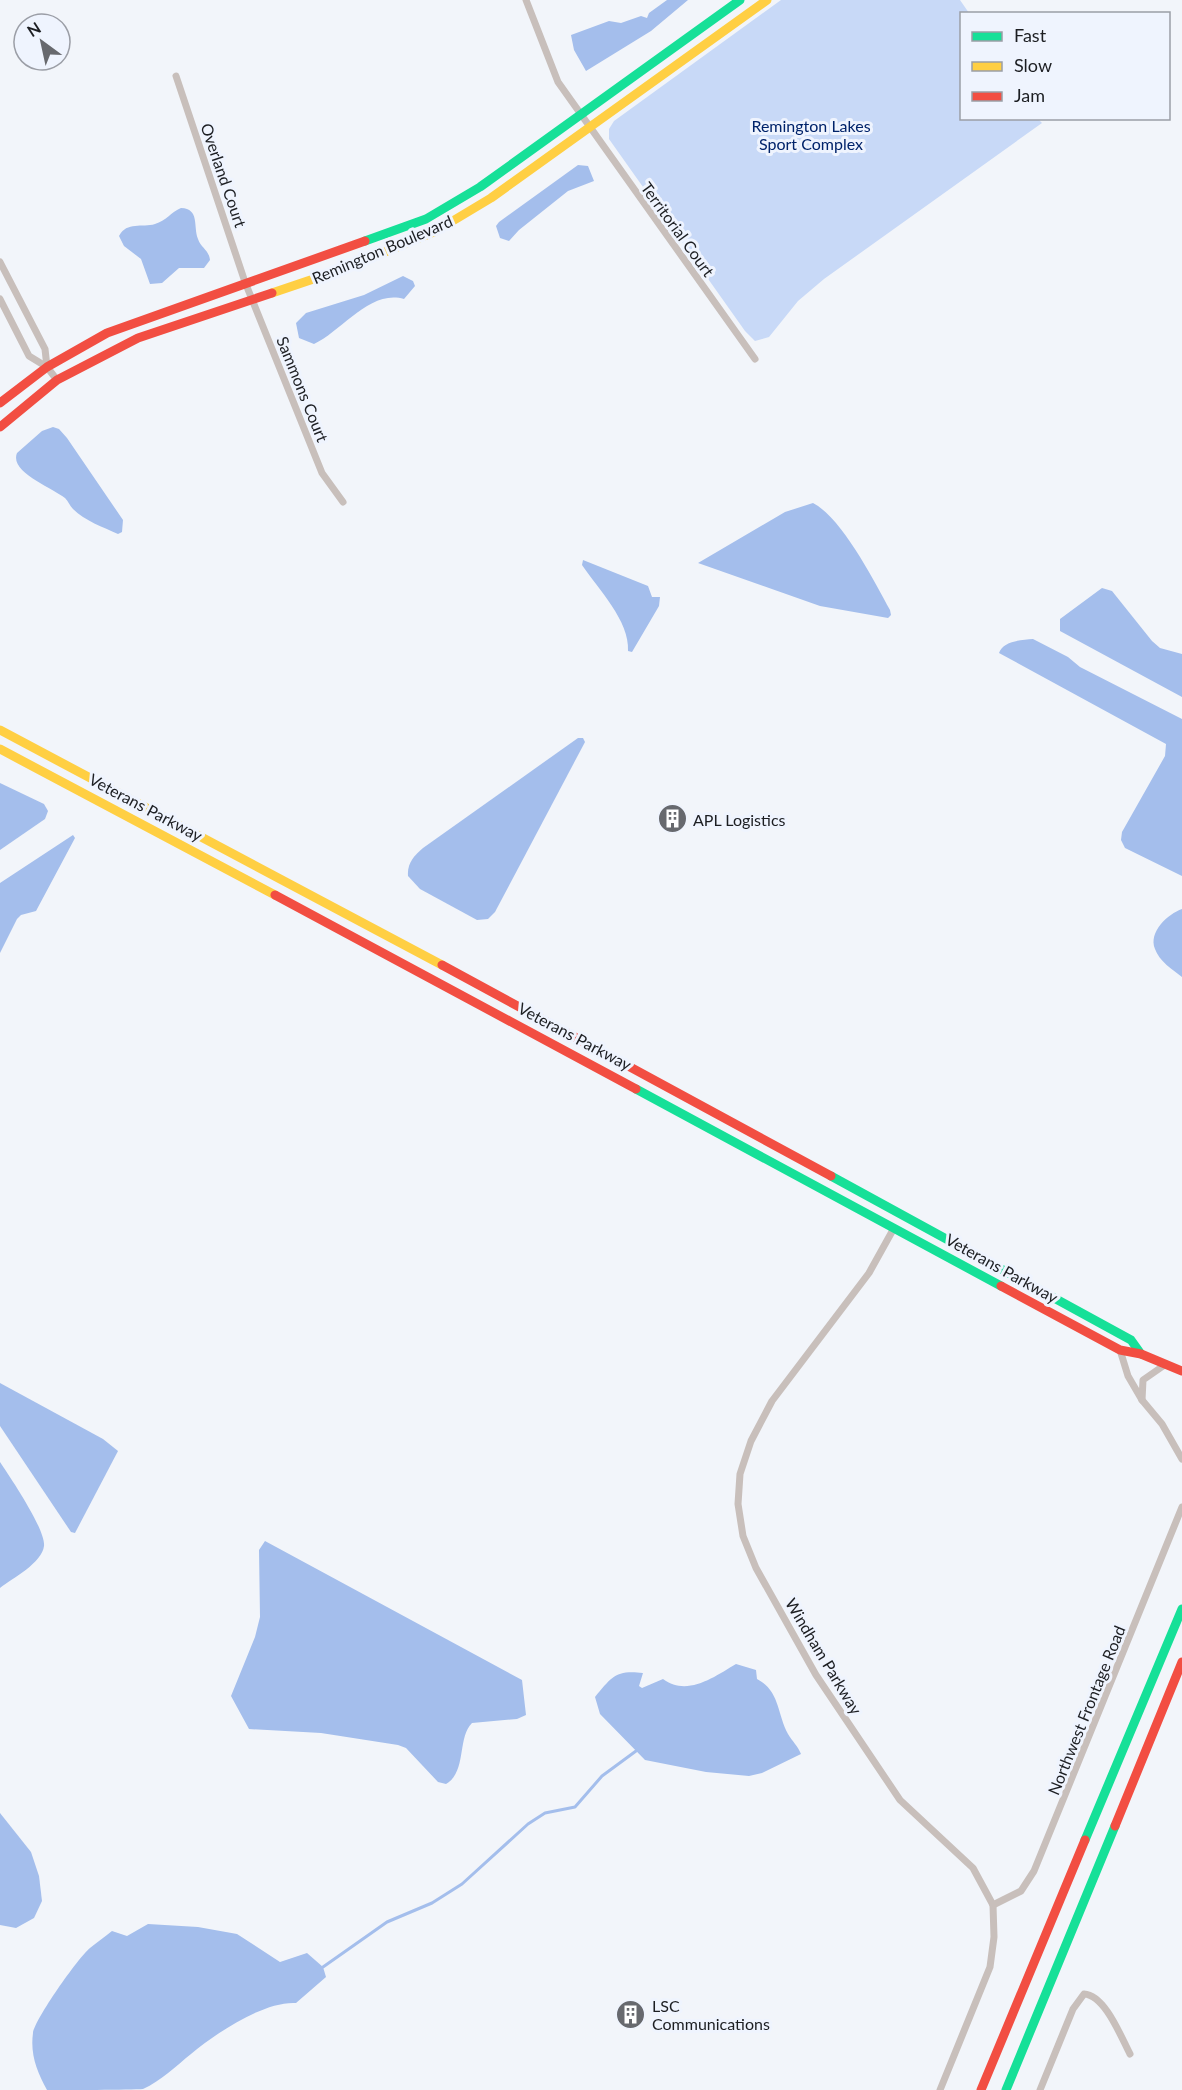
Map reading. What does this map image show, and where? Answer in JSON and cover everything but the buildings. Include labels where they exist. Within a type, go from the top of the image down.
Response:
[{"type":"main road","name":"Remington Boulevard","points":[[0,403],[47,367],[107,333],[426,219],[480,187],[740,0]]},
{"type":"main road","name":"Remington Boulevard","points":[[0,427],[57,380],[138,338],[346,268],[436,231],[491,198],[767,0]]},
{"type":"main road","name":"Veterans Parkway","points":[[0,730],[474,981],[1016,1275],[1131,1340],[1141,1354]]},
{"type":"main road","name":"Veterans Parkway","points":[[0,749],[87,793],[1120,1350],[1141,1354],[1182,1371]]},
{"type":"main road","points":[[981,2090],[1182,1609]]},
{"type":"main road","points":[[1006,2090],[1182,1662]]},
{"type":"street","name":"Territorial Court","points":[[526,0],[558,82],[755,359]]},
{"type":"street","name":"Overland Court","points":[[176,76],[246,282]]},
{"type":"street","points":[[0,262],[45,349],[47,367]]},
{"type":"street","name":"Sammons Court","points":[[246,282],[322,473],[343,502]]},
{"type":"street","points":[[0,299],[29,356],[47,367],[57,380]]},
{"type":"street","name":"Windham Parkway","points":[[894,1228],[869,1273],[772,1401],[751,1441],[740,1473],[738,1504],[743,1536],[756,1568],[816,1675],[900,1800],[973,1868],[993,1905],[994,1938],[990,1967],[940,2090]]},
{"type":"street","points":[[1120,1350],[1128,1376],[1182,1459]]},
{"type":"street","points":[[1142,1400],[1143,1380],[1166,1364]]},
{"type":"street","name":"Northwest Frontage Road","points":[[993,1905],[1021,1891],[1034,1871],[1182,1507]]},
{"type":"street","points":[[1040,2090],[1073,2009],[1084,1994],[1097,2000],[1108,2012],[1130,2054]]},
{"type":"green space","name":"Remington Lakes Sport Complex","points":[[781,0],[960,0],[968,12],[960,12],[960,120],[1039,120],[1042,123],[824,279],[798,301],[769,337],[755,341],[745,331],[609,139],[609,129],[614,121]]},
{"type":"shaded area","points":[[667,0],[688,0],[651,31],[586,71],[574,50],[571,35],[609,21],[621,23],[641,16],[647,18],[649,13]]},
{"type":"shaded area","points":[[578,165],[588,166],[594,181],[568,191],[519,230],[509,241],[500,238],[496,226],[499,222]]},
{"type":"shaded area","points":[[181,208],[191,211],[195,219],[198,239],[210,260],[204,268],[179,268],[162,283],[150,284],[141,259],[124,246],[119,236],[126,228],[159,223]]},
{"type":"shaded area","points":[[403,276],[413,281],[415,286],[404,299],[380,300],[368,305],[314,344],[299,338],[296,323],[306,313],[364,295]]},
{"type":"shaded area","points":[[53,427],[59,429],[67,438],[123,520],[122,532],[118,534],[83,517],[65,498],[19,467],[16,460],[17,453],[42,431]]},
{"type":"shaded area","points":[[813,503],[835,522],[856,551],[890,610],[891,615],[888,618],[820,606],[698,563],[785,512]]},
{"type":"shaded area","points":[[583,560],[648,586],[652,597],[660,597],[659,606],[632,652],[628,651],[624,628],[619,617],[582,565]]},
{"type":"shaded area","points":[[1102,588],[1112,591],[1160,648],[1182,654],[1182,697],[1060,631],[1060,619]]},
{"type":"shaded area","points":[[1033,639],[1068,657],[1080,667],[1182,719],[1182,876],[1125,848],[1121,840],[1122,832],[1165,756],[1166,744],[999,653],[1008,644]]},
{"type":"shaded area","points":[[578,738],[583,738],[585,742],[495,912],[488,919],[477,920],[420,889],[408,876],[412,860],[423,848]]},
{"type":"shaded area","points":[[0,783],[44,804],[48,811],[45,819],[0,850]]},
{"type":"shaded area","points":[[73,835],[75,838],[36,911],[21,915],[17,919],[0,953],[0,883]]},
{"type":"shaded area","points":[[1182,909],[1182,977],[1160,957],[1155,949],[1154,936],[1165,919]]},
{"type":"shaded area","points":[[0,1383],[103,1439],[118,1451],[75,1533],[71,1532],[0,1426]]},
{"type":"shaded area","points":[[0,1462],[34,1516],[44,1546],[33,1564],[0,1588]]},
{"type":"shaded area","points":[[265,1541],[522,1680],[526,1715],[517,1719],[472,1723],[467,1729],[457,1772],[446,1784],[438,1782],[406,1748],[398,1745],[321,1733],[249,1729],[231,1696],[255,1637],[260,1617],[259,1550]]},
{"type":"shaded area","points":[[736,1664],[756,1670],[757,1679],[774,1696],[784,1726],[801,1754],[762,1773],[749,1776],[706,1772],[645,1760],[600,1714],[595,1697],[610,1680],[620,1674],[643,1673],[639,1686],[642,1688],[663,1679],[672,1684],[691,1686],[710,1679]]},
{"type":"shaded area","points":[[0,1813],[31,1852],[39,1876],[42,1901],[34,1918],[16,1928],[0,1925]]},
{"type":"shaded area","points":[[148,1924],[198,1927],[237,1934],[280,1962],[307,1953],[323,1967],[326,1977],[296,2003],[270,2007],[227,2028],[162,2078],[143,2089],[47,2090],[33,2056],[33,2033],[41,2015],[67,1976],[90,1948],[112,1931],[127,1936]]},
{"type":"waterway","points":[[323,1967],[387,1922],[432,1903],[462,1884],[528,1824],[545,1813],[575,1807],[602,1776],[636,1751]]},
{"type":"traffic: fast","points":[[365,241],[426,219],[480,187],[740,0]]},
{"type":"traffic: fast","points":[[636,1089],[1001,1286]]},
{"type":"traffic: fast","points":[[831,1176],[1131,1340],[1141,1354]]},
{"type":"traffic: fast","points":[[1085,1840],[1182,1609]]},
{"type":"traffic: fast","points":[[1006,2090],[1115,1826]]},
{"type":"traffic: slow","points":[[272,293],[346,268],[436,231],[491,198],[767,0]]},
{"type":"traffic: slow","points":[[0,730],[442,965]]},
{"type":"traffic: slow","points":[[0,749],[275,895]]},
{"type":"traffic: jam","points":[[0,403],[47,367],[107,333],[365,241]]},
{"type":"traffic: jam","points":[[0,427],[57,380],[138,338],[272,293]]},
{"type":"traffic: jam","points":[[275,895],[636,1089]]},
{"type":"traffic: jam","points":[[442,965],[831,1176]]},
{"type":"traffic: jam","points":[[1001,1286],[1120,1350],[1141,1354],[1182,1371]]},
{"type":"traffic: jam","points":[[1115,1826],[1182,1662]]},
{"type":"traffic: jam","points":[[981,2090],[1085,1840]]},
{"type":"place","name":"APL Logistics","points":[[672,819]]},
{"type":"place","name":"LSC Communications","points":[[631,2014]]}]
